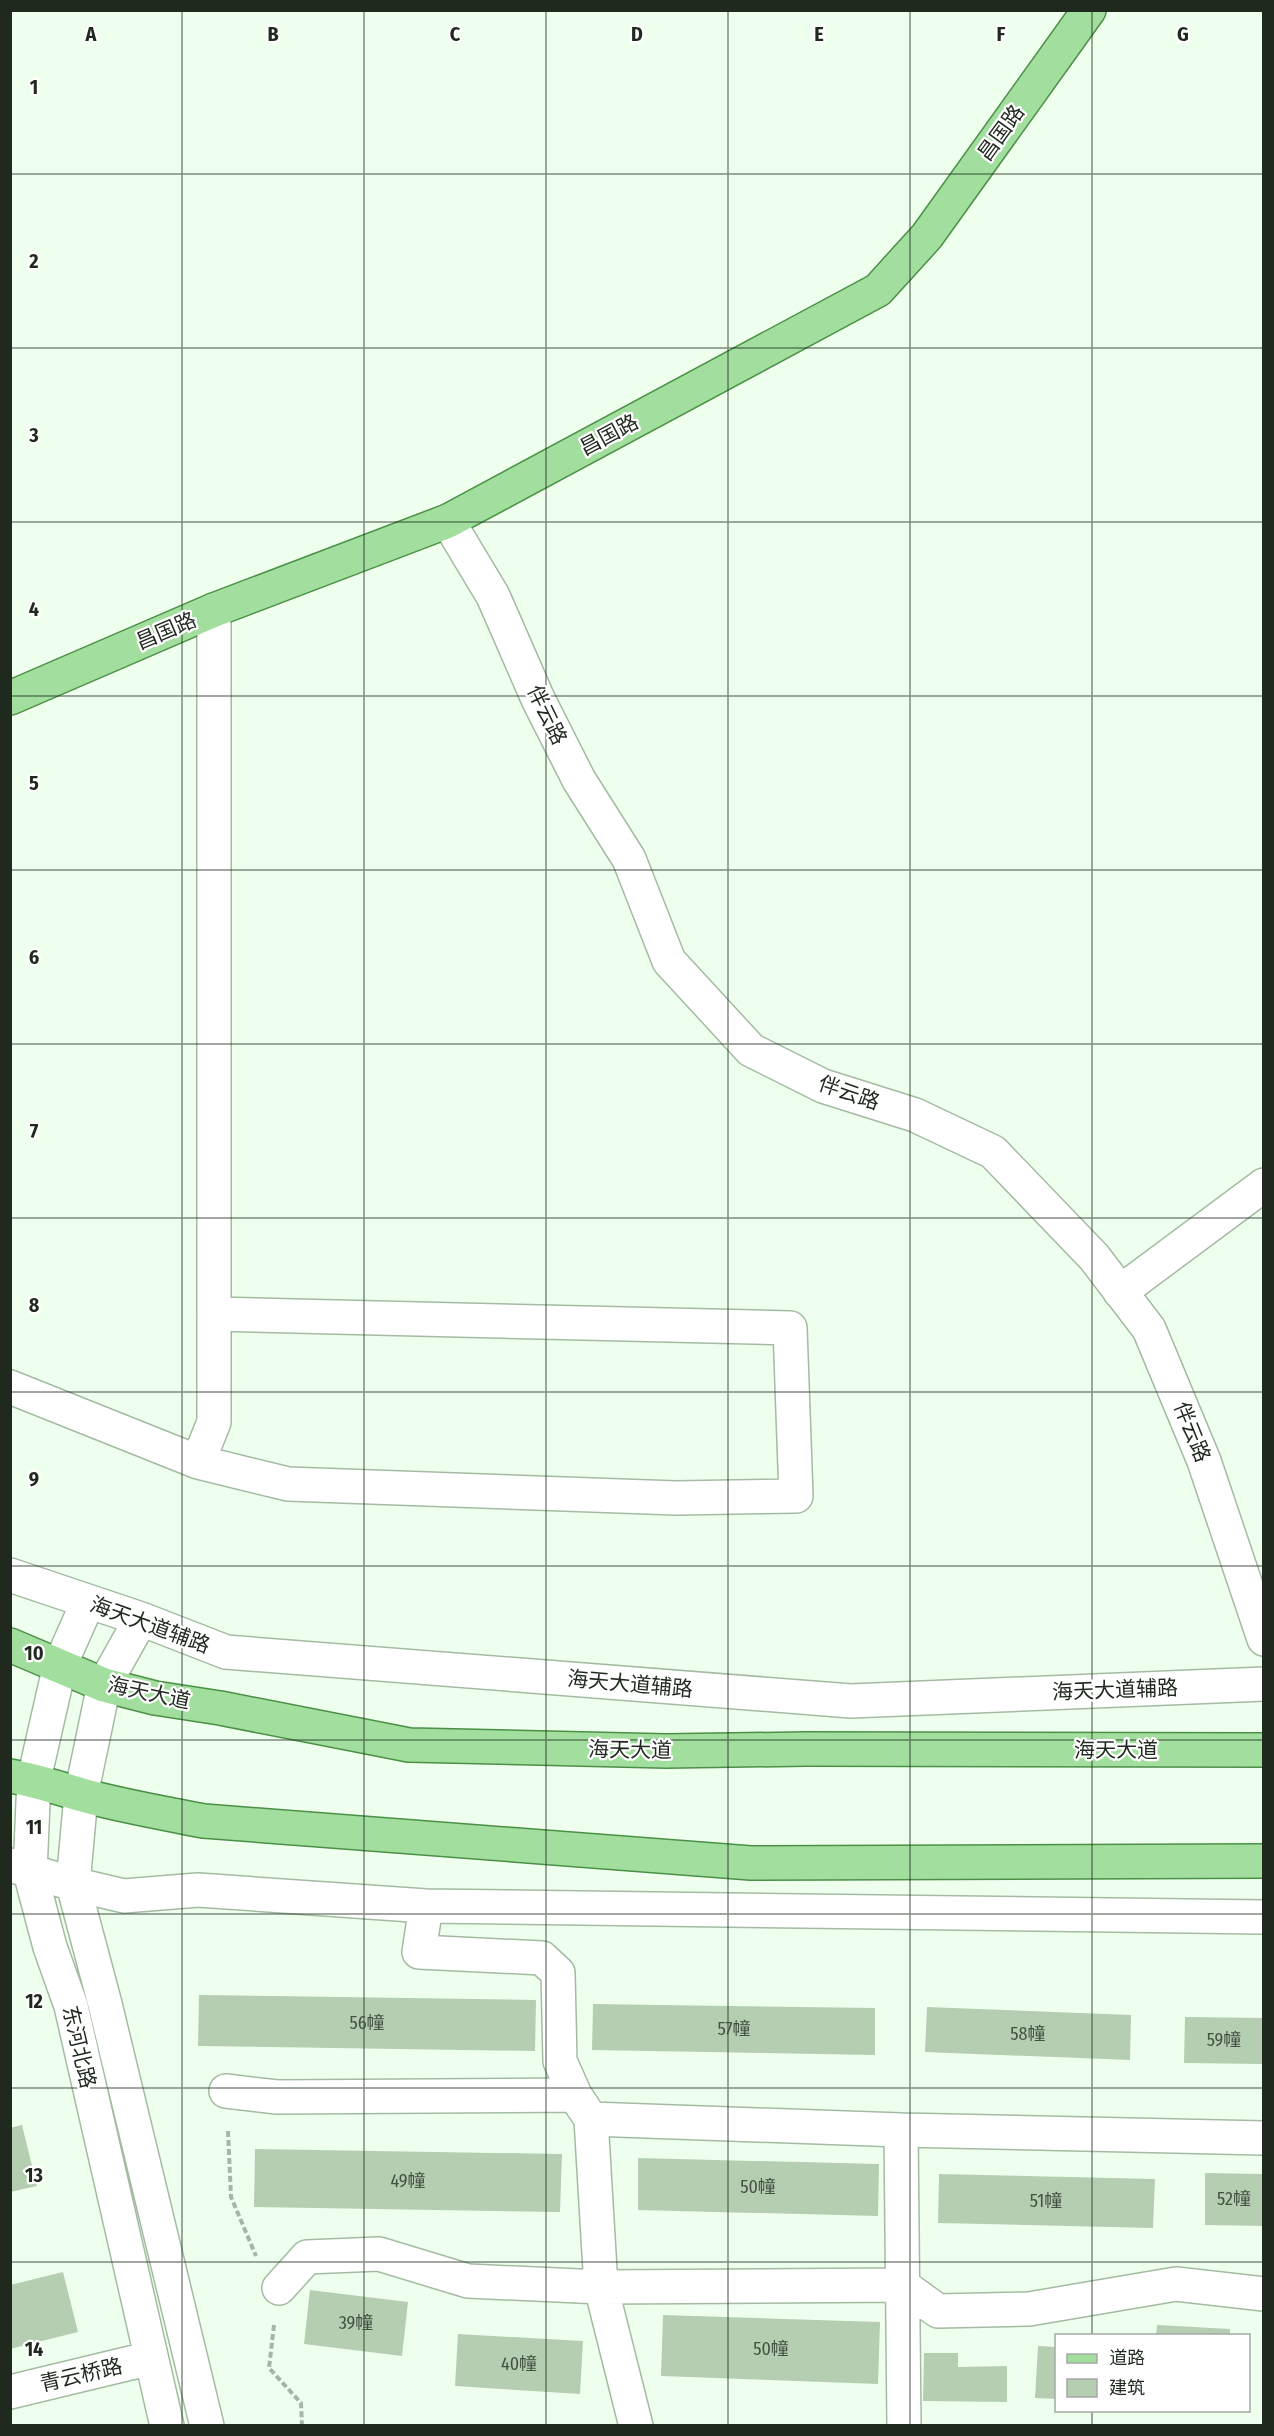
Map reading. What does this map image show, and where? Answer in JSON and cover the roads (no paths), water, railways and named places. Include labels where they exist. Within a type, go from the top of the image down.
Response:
[{"type":"main road","name":"昌国路","points":[[10,698],[214,610],[448,521],[878,290],[927,236],[1089,10]]},
{"type":"main road","name":"海天大道","points":[[10,1645],[104,1685],[155,1698],[220,1708],[409,1745],[666,1751],[1263,1750]]},
{"type":"main road","points":[[22,1778],[81,1795],[204,1821],[751,1863],[1263,1861]]},
{"type":"street","name":"伴云路","points":[[448,521],[493,596],[538,699],[579,780],[629,859],[669,961],[750,1050],[823,1086],[915,1115],[993,1152],[1094,1257],[1149,1329],[1204,1461],[1263,1639]]},
{"type":"street","points":[[198,1462],[214,1422],[214,610]]},
{"type":"street","points":[[1120,1292],[1263,1185]]},
{"type":"street","points":[[10,1387],[198,1462],[288,1484],[676,1498],[796,1496],[790,1328],[214,1314]]},
{"type":"street","name":"海天大道辅路","points":[[10,1575],[141,1619],[226,1652],[851,1701],[1263,1684]]},
{"type":"street","name":"东河北路","points":[[88,1602],[60,1665],[22,1778],[20,1868],[71,2006],[167,2426]]},
{"type":"street","name":"东河北路","points":[[141,1619],[104,1685],[81,1795],[73,1884],[108,2015],[207,2426]]},
{"type":"street","points":[[20,1868],[124,1896],[198,1890],[426,1906],[1263,1917]]},
{"type":"street","points":[[426,1906],[419,1952],[542,1958],[558,1973],[560,2061],[583,2107],[601,2287],[636,2426]]},
{"type":"street","points":[[226,2091],[277,2097],[583,2107],[901,2130],[1263,2138]]},
{"type":"street","points":[[901,2130],[904,2426]]},
{"type":"street","points":[[279,2289],[307,2257],[379,2254],[468,2281],[601,2287],[902,2285],[938,2311],[1029,2309],[1176,2284],[1263,2294]]},
{"type":"street","name":"青云桥路","points":[[10,2392],[151,2358]]}]
